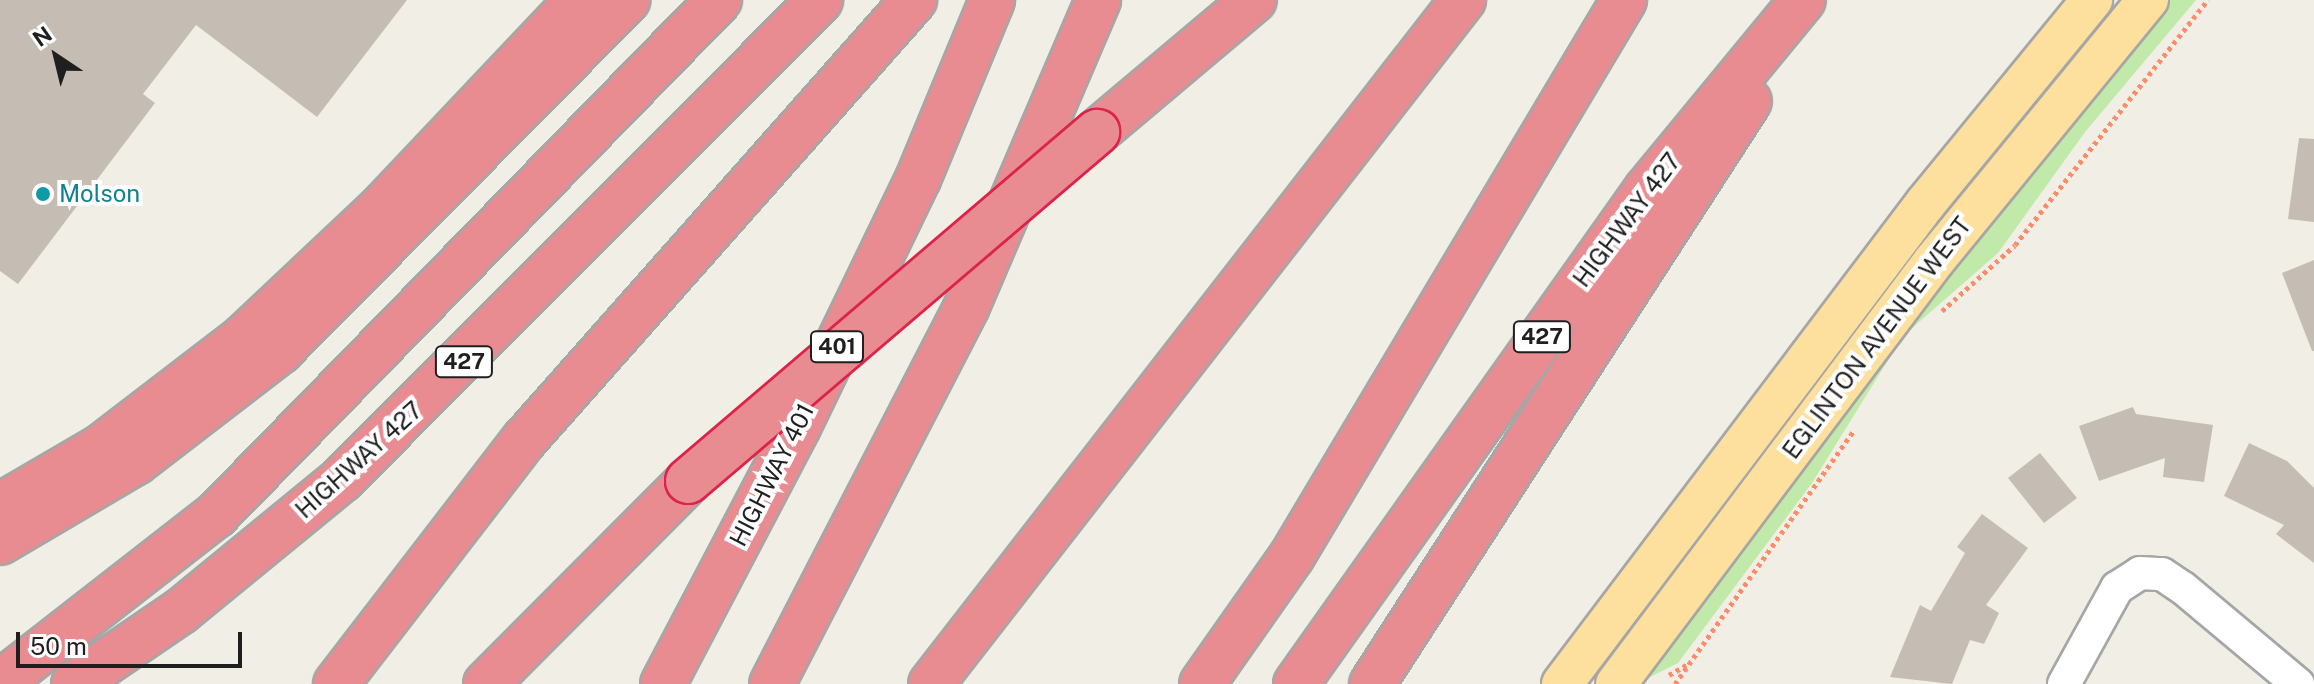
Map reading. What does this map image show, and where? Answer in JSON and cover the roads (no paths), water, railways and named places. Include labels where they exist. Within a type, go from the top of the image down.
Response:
[{"type":"highway","points":[[0,506],[113,439],[243,338],[383,206],[578,0]]},
{"type":"highway","points":[[0,542],[136,462],[280,351],[627,0]]},
{"type":"highway","points":[[0,683],[216,515],[719,0]]},
{"type":"highway","name":"HIGHWAY 427","points":[[74,684],[181,611],[342,479],[820,0]]},
{"type":"highway","points":[[336,684],[525,439],[914,0]]},
{"type":"highway","name":"HIGHWAY 401","points":[[663,684],[825,372],[992,0]]},
{"type":"highway","points":[[772,684],[967,306],[1098,0]]},
{"type":"highway","points":[[486,684],[688,481],[1254,0]]},
{"type":"highway","points":[[931,684],[1463,0]]},
{"type":"highway","points":[[1202,684],[1300,543],[1624,0]]},
{"type":"highway","name":"HIGHWAY 427","points":[[1296,684],[1647,189],[1803,0]]},
{"type":"highway","points":[[1372,684],[1811,0]]},
{"type":"main road","name":"EGLINTON AVENUE WEST","points":[[1562,684],[1925,204],[2092,0]]},
{"type":"main road","name":"EGLINTON AVENUE WEST","points":[[1616,684],[1943,249],[2148,0]]},
{"type":"street","points":[[2064,684],[2117,588],[2140,573],[2162,574],[2183,588],[2298,684]]},
{"type":"place","name":"Molson","points":[[43,194]]}]
